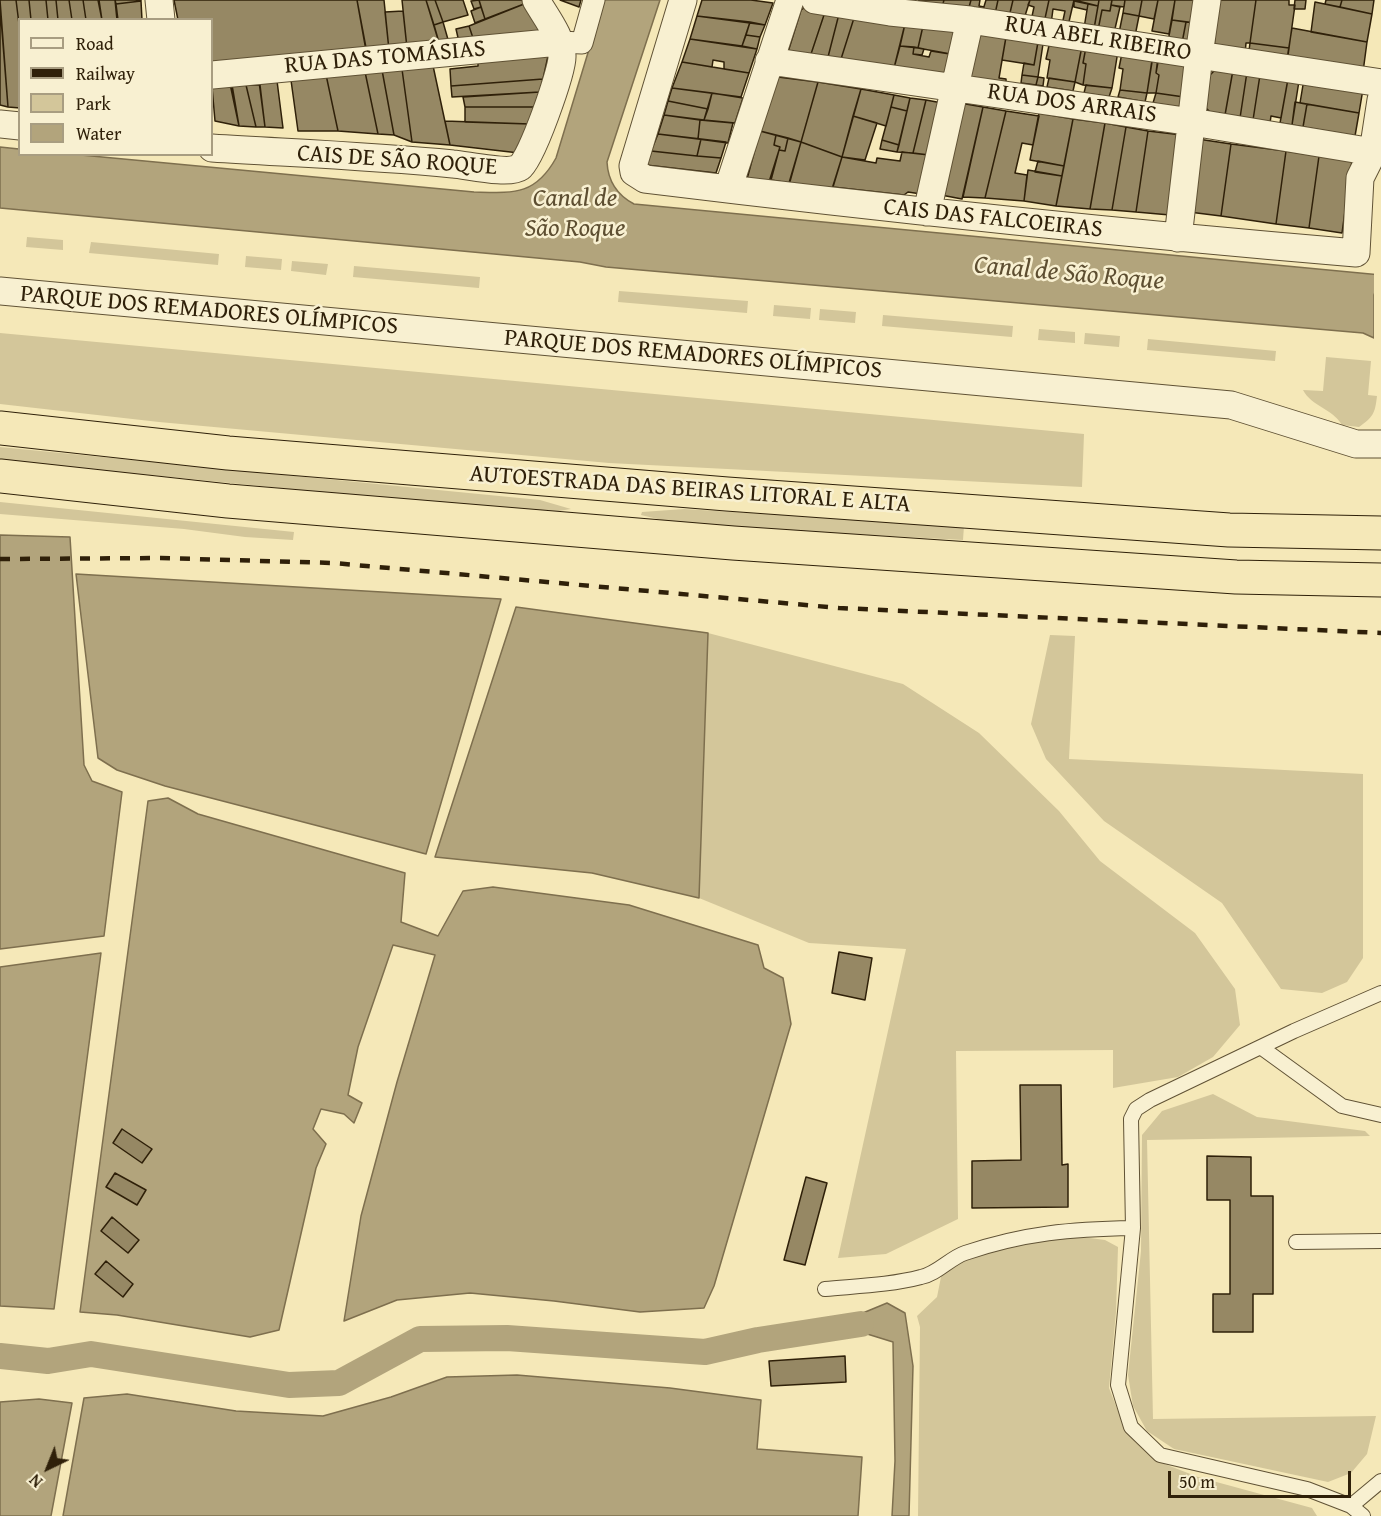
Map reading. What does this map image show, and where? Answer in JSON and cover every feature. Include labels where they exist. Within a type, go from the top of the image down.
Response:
[{"type":"highway","name":"AUTOESTRADA DAS BEIRAS LITORAL E ALTA","points":[[0,428],[228,453],[727,494],[1229,530],[1381,533]]},
{"type":"highway","name":"AUTOESTRADA DAS BEIRAS LITORAL E ALTA","points":[[0,476],[228,501],[732,543],[1236,577],[1381,580]]},
{"type":"street","points":[[159,0],[161,18]]},
{"type":"street","points":[[536,0],[559,42],[582,43],[594,0]]},
{"type":"street","name":"CAIS DAS FALCOEIRAS","points":[[683,0],[634,160],[634,172],[645,179],[927,212],[1178,238],[1356,253],[1360,178],[1377,158]]},
{"type":"street","points":[[728,189],[790,0]]},
{"type":"street","name":"RUA ABEL RIBEIRO","points":[[815,0],[892,6],[970,20],[1381,82]]},
{"type":"street","points":[[1178,238],[1207,0]]},
{"type":"street","points":[[927,212],[970,20]]},
{"type":"street","name":"RUA DAS TOMÁSIAS","points":[[213,75],[559,42]]},
{"type":"street","name":"CAIS DE SÃO ROQUE","points":[[213,148],[451,164],[506,170],[520,167],[527,159],[548,106],[562,58],[559,42]]},
{"type":"street","name":"RUA DOS ARRAIS","points":[[769,61],[1192,122],[1377,158]]},
{"type":"street","points":[[1377,158],[1381,100]]},
{"type":"street","points":[[0,124],[18,126]]},
{"type":"street","name":"PARQUE DOS REMADORES OLÍMPICOS","points":[[0,291],[1231,405],[1356,444],[1381,444]]},
{"type":"lane","points":[[1363,1516],[1351,1506],[1307,1489],[1160,1455],[1131,1427],[1118,1385],[1133,1228],[1131,1119],[1136,1109],[1150,1100],[1263,1048],[1294,1031],[1381,993]]},
{"type":"lane","points":[[1263,1048],[1342,1106],[1381,1115]]},
{"type":"lane","points":[[825,1289],[924,1277],[962,1254],[1004,1241],[1048,1232],[1085,1228],[1133,1228]]},
{"type":"lane","points":[[1296,1242],[1381,1241]]},
{"type":"lane","points":[[1351,1506],[1381,1481]]},
{"type":"green space","points":[[27,237],[63,240],[63,250],[26,247]]},
{"type":"green space","points":[[91,242],[219,254],[218,265],[89,253]]},
{"type":"green space","points":[[246,256],[282,259],[281,270],[245,267]]},
{"type":"green space","points":[[292,261],[328,264],[326,275],[291,271]]},
{"type":"green space","points":[[354,266],[480,277],[479,288],[353,277]]},
{"type":"green space","points":[[619,291],[748,301],[747,313],[618,302]]},
{"type":"green space","points":[[774,305],[811,308],[810,319],[773,316]]},
{"type":"green space","points":[[820,309],[856,312],[855,323],[819,320]]},
{"type":"green space","points":[[883,315],[1013,326],[1012,337],[882,326]]},
{"type":"green space","points":[[1039,329],[1075,332],[1075,343],[1038,340]]},
{"type":"green space","points":[[0,333],[1084,434],[1082,487],[609,463],[159,422],[0,404]]},
{"type":"green space","points":[[1085,333],[1120,336],[1119,347],[1084,344]]},
{"type":"green space","points":[[1148,339],[1276,351],[1275,361],[1147,350]]},
{"type":"green space","points":[[1326,357],[1371,361],[1368,395],[1377,396],[1376,402],[1372,414],[1359,427],[1342,425],[1338,419],[1311,400],[1303,390],[1323,391]]},
{"type":"green space","points":[[0,447],[540,500],[571,509],[540,514],[0,460]]},
{"type":"green space","points":[[0,502],[294,532],[293,540],[0,514]]},
{"type":"green space","points":[[684,509],[964,526],[963,540],[683,525],[641,515],[642,512]]},
{"type":"green space","points":[[708,633],[903,684],[979,733],[1059,811],[1100,861],[1195,933],[1235,989],[1240,1025],[1213,1057],[1178,1077],[1113,1088],[1113,1050],[956,1051],[958,1219],[886,1254],[838,1258],[906,949],[809,943],[699,898]]},
{"type":"green space","points":[[1050,635],[1075,636],[1069,759],[1363,774],[1363,958],[1347,982],[1322,993],[1281,989],[1222,903],[1104,821],[1046,759],[1031,724]]},
{"type":"green space","points":[[1213,1094],[1257,1117],[1365,1131],[1370,1136],[1147,1140],[1153,1419],[1376,1416],[1367,1454],[1351,1473],[1328,1482],[1174,1449],[1147,1431],[1133,1406],[1128,1375],[1141,1251],[1142,1135],[1162,1111]]},
{"type":"green space","points":[[1082,1237],[1105,1240],[1118,1247],[1116,1312],[1109,1388],[1125,1429],[1157,1461],[1198,1477],[1312,1508],[1317,1516],[918,1516],[920,1327],[917,1316],[937,1297],[942,1272],[973,1255],[1025,1243]]},
{"type":"water","name":"Canal de São Roque","points":[[604,0],[660,0],[607,162],[609,176],[614,187],[634,204],[1381,275],[1374,295],[1374,338],[1363,333],[606,267],[580,262],[0,208],[0,147],[18,149],[18,156],[92,156],[474,192],[522,190],[540,179],[556,158]]},
{"type":"water","points":[[0,535],[70,537],[84,765],[92,781],[122,792],[104,936],[0,949]]},
{"type":"water","points":[[76,574],[501,599],[426,854],[165,786],[117,770],[98,758]]},
{"type":"water","points":[[516,607],[708,633],[699,898],[592,873],[435,857]]},
{"type":"water","points":[[168,798],[198,814],[405,873],[401,922],[438,936],[463,891],[493,887],[629,905],[758,945],[764,968],[783,978],[791,1024],[714,1286],[704,1308],[640,1312],[470,1293],[397,1300],[344,1321],[361,1216],[397,1082],[435,955],[393,945],[358,1047],[348,1095],[362,1103],[354,1123],[344,1114],[321,1109],[313,1129],[326,1144],[316,1168],[279,1330],[250,1337],[117,1315],[80,1312],[148,801]]},
{"type":"water","points":[[101,953],[54,1309],[0,1306],[0,967]]},
{"type":"water","points":[[887,1303],[905,1313],[913,1366],[909,1516],[892,1516],[895,1461],[893,1342],[864,1333],[858,1315]]},
{"type":"water","points":[[517,1375],[670,1388],[761,1400],[757,1449],[862,1457],[858,1516],[63,1516],[84,1398],[127,1394],[236,1411],[323,1416],[391,1397],[447,1377]]},
{"type":"water","points":[[39,1399],[72,1403],[51,1516],[0,1516],[0,1402]]},
{"type":"pier","points":[[1374,271],[1381,272],[1381,298],[1377,298],[1377,338],[1374,341]]},
{"type":"building","points":[[0,0],[16,0],[18,18],[18,108],[8,107]]},
{"type":"building","points":[[16,0],[29,0],[31,18],[18,18]]},
{"type":"building","points":[[29,0],[46,0],[48,18],[31,18]]},
{"type":"building","points":[[46,0],[56,0],[58,18],[48,18]]},
{"type":"building","points":[[56,0],[69,0],[72,18],[58,18]]},
{"type":"building","points":[[69,0],[83,0],[86,18],[72,18]]},
{"type":"building","points":[[83,0],[98,0],[102,18],[86,18]]},
{"type":"building","points":[[99,0],[115,0],[117,18],[102,18]]},
{"type":"building","points":[[115,0],[141,0],[141,1],[116,4]]},
{"type":"building","points":[[174,0],[357,0],[367,56],[213,69],[213,18],[178,18]]},
{"type":"building","points":[[357,0],[384,0],[389,50],[367,53]]},
{"type":"building","points":[[402,0],[426,0],[440,46],[407,48]]},
{"type":"building","points":[[426,0],[435,0],[443,22],[434,25]]},
{"type":"building","points":[[435,0],[463,0],[468,15],[443,22]]},
{"type":"building","points":[[479,0],[522,0],[524,4],[485,19]]},
{"type":"building","points":[[479,0],[481,7],[474,9],[471,1]]},
{"type":"building","points":[[560,0],[581,0],[579,7]]},
{"type":"building","points":[[702,0],[751,0],[773,3],[765,25],[697,16]]},
{"type":"building","points":[[919,0],[944,0],[942,7],[918,4]]},
{"type":"building","points":[[944,0],[971,0],[968,11],[942,7]]},
{"type":"building","points":[[971,0],[980,0],[979,6],[984,7],[982,13],[968,11]]},
{"type":"building","points":[[986,0],[998,0],[995,14],[982,13]]},
{"type":"building","points":[[998,0],[1013,0],[1009,17],[995,14]]},
{"type":"building","points":[[1013,0],[1030,0],[1024,19],[1009,17]]},
{"type":"building","points":[[1030,0],[1049,0],[1044,23],[1031,21],[1034,7],[1028,5]]},
{"type":"building","points":[[1049,0],[1074,0],[1068,26],[1062,25],[1065,11],[1053,9],[1051,24],[1044,23]]},
{"type":"building","points":[[1074,0],[1099,0],[1098,6]]},
{"type":"building","points":[[1099,0],[1112,0],[1110,11],[1102,10],[1098,30],[1094,29]]},
{"type":"building","points":[[1112,0],[1125,0],[1124,7],[1111,5]]},
{"type":"building","points":[[1125,0],[1142,0],[1139,16],[1123,13]]},
{"type":"building","points":[[1142,0],[1158,0],[1154,19],[1139,16]]},
{"type":"building","points":[[1158,0],[1175,0],[1169,34],[1152,31]]},
{"type":"building","points":[[1175,0],[1200,0],[1196,23],[1172,20]]},
{"type":"building","points":[[1217,0],[1256,0],[1250,43],[1246,43],[1245,54],[1214,50]]},
{"type":"building","points":[[1256,0],[1289,0],[1289,5],[1295,5],[1289,48],[1250,43]]},
{"type":"building","points":[[1295,0],[1306,0],[1305,9],[1294,9]]},
{"type":"building","points":[[1326,0],[1342,0],[1340,7],[1325,4]]},
{"type":"building","points":[[1342,0],[1374,0],[1372,14],[1340,7]]},
{"type":"building","points":[[141,1],[142,18],[118,18],[116,4]]},
{"type":"building","points":[[1074,1],[1088,4],[1087,10],[1074,7]]},
{"type":"building","points":[[1315,2],[1372,14],[1367,42],[1311,32]]},
{"type":"building","points":[[524,4],[543,36],[474,41],[469,26]]},
{"type":"building","points":[[1088,4],[1098,6],[1094,29],[1084,28]]},
{"type":"building","points":[[1111,5],[1120,7],[1114,33],[1098,30],[1102,10],[1110,11]]},
{"type":"building","points":[[0,6],[8,107],[0,105]]},
{"type":"building","points":[[481,7],[485,19],[475,23],[471,11]]},
{"type":"building","points":[[804,8],[825,12],[811,54],[788,52],[801,10]]},
{"type":"building","points":[[403,11],[407,48],[389,50],[385,12]]},
{"type":"building","points":[[825,12],[839,14],[828,57],[811,54]]},
{"type":"building","points":[[1123,13],[1139,16],[1135,36],[1119,33]]},
{"type":"building","points":[[839,14],[854,18],[841,59],[828,57]]},
{"type":"building","points":[[697,16],[750,22],[742,46],[690,39]]},
{"type":"building","points":[[854,18],[905,24],[894,68],[841,59]]},
{"type":"building","points":[[1172,20],[1186,22],[1182,43],[1168,41]]},
{"type":"building","points":[[443,22],[449,43],[440,46],[434,25]]},
{"type":"building","points":[[750,22],[765,25],[760,37],[746,35]]},
{"type":"building","points":[[1186,22],[1196,23],[1193,44],[1182,43]]},
{"type":"building","points":[[905,24],[923,26],[918,48],[900,46]]},
{"type":"building","points":[[469,26],[474,41],[459,42],[456,29]]},
{"type":"building","points":[[923,26],[960,32],[956,55],[918,48]]},
{"type":"building","points":[[1292,28],[1367,42],[1363,72],[1287,59]]},
{"type":"building","points":[[975,32],[1006,37],[999,78],[1006,79],[1006,83],[966,76]]},
{"type":"building","points":[[746,35],[760,37],[757,49],[742,46]]},
{"type":"building","points":[[1006,37],[1038,42],[1034,65],[1002,60]]},
{"type":"building","points":[[690,39],[757,49],[749,73],[724,69],[724,62],[713,60],[712,67],[682,62]]},
{"type":"building","points":[[1050,41],[1082,46],[1075,82],[1047,78],[1050,60],[1046,59]]},
{"type":"building","points":[[1038,42],[1043,44],[1038,77],[1022,75],[1024,63],[1034,65]]},
{"type":"building","points":[[1250,43],[1289,48],[1287,63],[1248,58]]},
{"type":"building","points":[[900,46],[914,47],[913,54],[929,57],[931,51],[956,55],[947,74],[894,68]]},
{"type":"building","points":[[1082,46],[1086,47],[1083,85],[1075,82]]},
{"type":"building","points":[[550,47],[543,79],[451,86],[450,69],[478,66],[478,55]]},
{"type":"building","points":[[914,47],[924,49],[922,55],[913,54]]},
{"type":"building","points":[[1086,47],[1118,51],[1112,88],[1083,85]]},
{"type":"building","points":[[1122,53],[1153,56],[1147,93],[1120,90],[1123,69],[1119,68]]},
{"type":"building","points":[[1158,57],[1190,61],[1184,97],[1156,93],[1159,75],[1156,73]]},
{"type":"building","points":[[1152,60],[1158,62],[1156,73],[1159,75],[1156,93],[1147,93]]},
{"type":"building","points":[[432,61],[450,145],[412,142],[401,62]]},
{"type":"building","points":[[401,62],[412,142],[394,135],[382,70]]},
{"type":"building","points":[[682,62],[749,73],[741,97],[672,88]]},
{"type":"building","points":[[364,67],[382,70],[394,135],[378,134]]},
{"type":"building","points":[[364,67],[378,134],[338,131],[325,70]]},
{"type":"building","points":[[325,70],[338,131],[298,131],[290,73]]},
{"type":"building","points":[[1215,70],[1233,70],[1225,115],[1211,113],[1204,106],[1208,77]]},
{"type":"building","points":[[1233,70],[1247,72],[1240,118],[1225,115]]},
{"type":"building","points":[[1247,72],[1260,75],[1253,120],[1240,118]]},
{"type":"building","points":[[276,73],[283,128],[265,127],[258,74]]},
{"type":"building","points":[[1022,75],[1038,77],[1036,85],[1021,83]]},
{"type":"building","points":[[1260,75],[1288,79],[1281,118],[1271,116],[1270,123],[1253,120]]},
{"type":"building","points":[[778,77],[818,82],[801,142],[760,131]]},
{"type":"building","points":[[1038,77],[1044,78],[1043,86],[1036,85]]},
{"type":"building","points":[[1049,78],[1075,82],[1073,91],[1047,87]]},
{"type":"building","points":[[229,79],[239,126],[215,121],[213,87]]},
{"type":"building","points":[[543,79],[540,92],[452,97],[451,86]]},
{"type":"building","points":[[1288,79],[1299,81],[1292,125],[1280,123]]},
{"type":"building","points":[[1304,79],[1363,89],[1359,113],[1300,103]]},
{"type":"building","points":[[818,82],[861,89],[842,157],[801,142]]},
{"type":"building","points":[[232,85],[246,85],[256,127],[239,126]]},
{"type":"building","points":[[246,85],[260,85],[265,127],[256,127]]},
{"type":"building","points":[[1086,85],[1112,88],[1109,97],[1084,93]]},
{"type":"building","points":[[672,88],[712,93],[708,109],[668,101]]},
{"type":"building","points":[[861,89],[894,95],[886,126],[853,116]]},
{"type":"building","points":[[1120,90],[1147,93],[1145,102],[1118,97]]},
{"type":"building","points":[[540,92],[534,107],[465,107],[463,97]]},
{"type":"building","points":[[712,93],[743,98],[735,123],[704,120]]},
{"type":"building","points":[[1156,93],[1184,97],[1183,108],[1153,103]]},
{"type":"building","points":[[894,95],[910,98],[907,111],[891,107]]},
{"type":"building","points":[[910,98],[926,100],[913,153],[897,152]]},
{"type":"building","points":[[926,100],[942,103],[929,155],[913,153]]},
{"type":"building","points":[[668,101],[708,109],[704,120],[664,115]]},
{"type":"building","points":[[1295,102],[1307,104],[1303,127],[1292,125]]},
{"type":"building","points":[[960,103],[983,107],[962,199],[941,195]]},
{"type":"building","points":[[1307,104],[1359,113],[1355,136],[1303,127]]},
{"type":"building","points":[[465,107],[534,107],[530,124],[465,122]]},
{"type":"building","points":[[891,107],[907,111],[899,145],[882,140]]},
{"type":"building","points":[[983,107],[1006,111],[985,198],[963,197]]},
{"type":"building","points":[[1006,111],[1039,116],[1033,145],[1022,143],[1015,173],[1027,175],[1024,201],[985,198]]},
{"type":"building","points":[[1039,113],[1073,119],[1064,166],[1030,160]]},
{"type":"building","points":[[664,115],[700,120],[698,139],[658,134]]},
{"type":"building","points":[[853,116],[877,123],[865,160],[842,157]]},
{"type":"building","points":[[1073,119],[1105,123],[1090,209],[1056,206]]},
{"type":"building","points":[[700,120],[733,123],[728,143],[698,139]]},
{"type":"building","points":[[445,121],[530,124],[519,153],[450,145]]},
{"type":"building","points":[[1105,123],[1126,127],[1112,210],[1090,209]]},
{"type":"building","points":[[1126,127],[1148,131],[1136,212],[1112,210]]},
{"type":"building","points":[[760,131],[776,135],[774,145],[780,147],[769,182],[747,179]]},
{"type":"building","points":[[1148,131],[1182,135],[1170,215],[1136,212]]},
{"type":"building","points":[[658,134],[701,139],[697,156],[651,151]]},
{"type":"building","points":[[776,135],[788,138],[785,151],[779,150],[780,147],[774,145]]},
{"type":"building","points":[[788,138],[801,142],[789,183],[771,180],[779,150],[785,151]]},
{"type":"building","points":[[701,139],[726,142],[721,158],[697,156]]},
{"type":"building","points":[[1198,139],[1231,144],[1221,216],[1189,212]]},
{"type":"building","points":[[882,140],[899,145],[897,152],[880,149]]},
{"type":"building","points":[[801,142],[842,157],[832,189],[789,185]]},
{"type":"building","points":[[1231,144],[1286,151],[1276,224],[1221,216]]},
{"type":"building","points":[[651,151],[721,158],[716,173],[646,165]]},
{"type":"building","points":[[1286,151],[1319,156],[1309,228],[1276,224]]},
{"type":"building","points":[[902,152],[929,155],[921,194],[908,192],[904,195],[833,187],[842,157],[876,163],[877,158],[900,161]]},
{"type":"building","points":[[1319,156],[1352,161],[1342,233],[1309,228]]},
{"type":"building","points":[[1038,161],[1064,166],[1062,176],[1035,172]]},
{"type":"building","points":[[1028,170],[1062,176],[1056,206],[1024,201]]},
{"type":"building","points":[[839,952],[872,958],[865,1000],[832,993]]},
{"type":"building","points":[[1020,1085],[1061,1085],[1062,1165],[1068,1164],[1068,1207],[972,1208],[972,1161],[1021,1160]]},
{"type":"building","points":[[122,1129],[152,1149],[142,1163],[113,1143]]},
{"type":"building","points":[[1207,1156],[1251,1157],[1251,1196],[1273,1196],[1273,1294],[1253,1294],[1253,1332],[1213,1332],[1213,1294],[1230,1294],[1230,1200],[1207,1200]]},
{"type":"building","points":[[115,1173],[146,1190],[137,1205],[106,1187]]},
{"type":"building","points":[[806,1177],[827,1183],[805,1265],[784,1260]]},
{"type":"building","points":[[112,1217],[139,1240],[128,1253],[101,1231]]},
{"type":"building","points":[[106,1261],[133,1284],[123,1297],[95,1274]]},
{"type":"building","points":[[845,1356],[846,1382],[771,1386],[769,1361]]},
{"type":"waterway","points":[[0,1356],[48,1361],[91,1354],[289,1385],[339,1383],[420,1339],[507,1338],[705,1352],[758,1340],[861,1324]]},
{"type":"railway","points":[[0,559],[161,558],[333,563],[839,608],[1381,633]]}]
